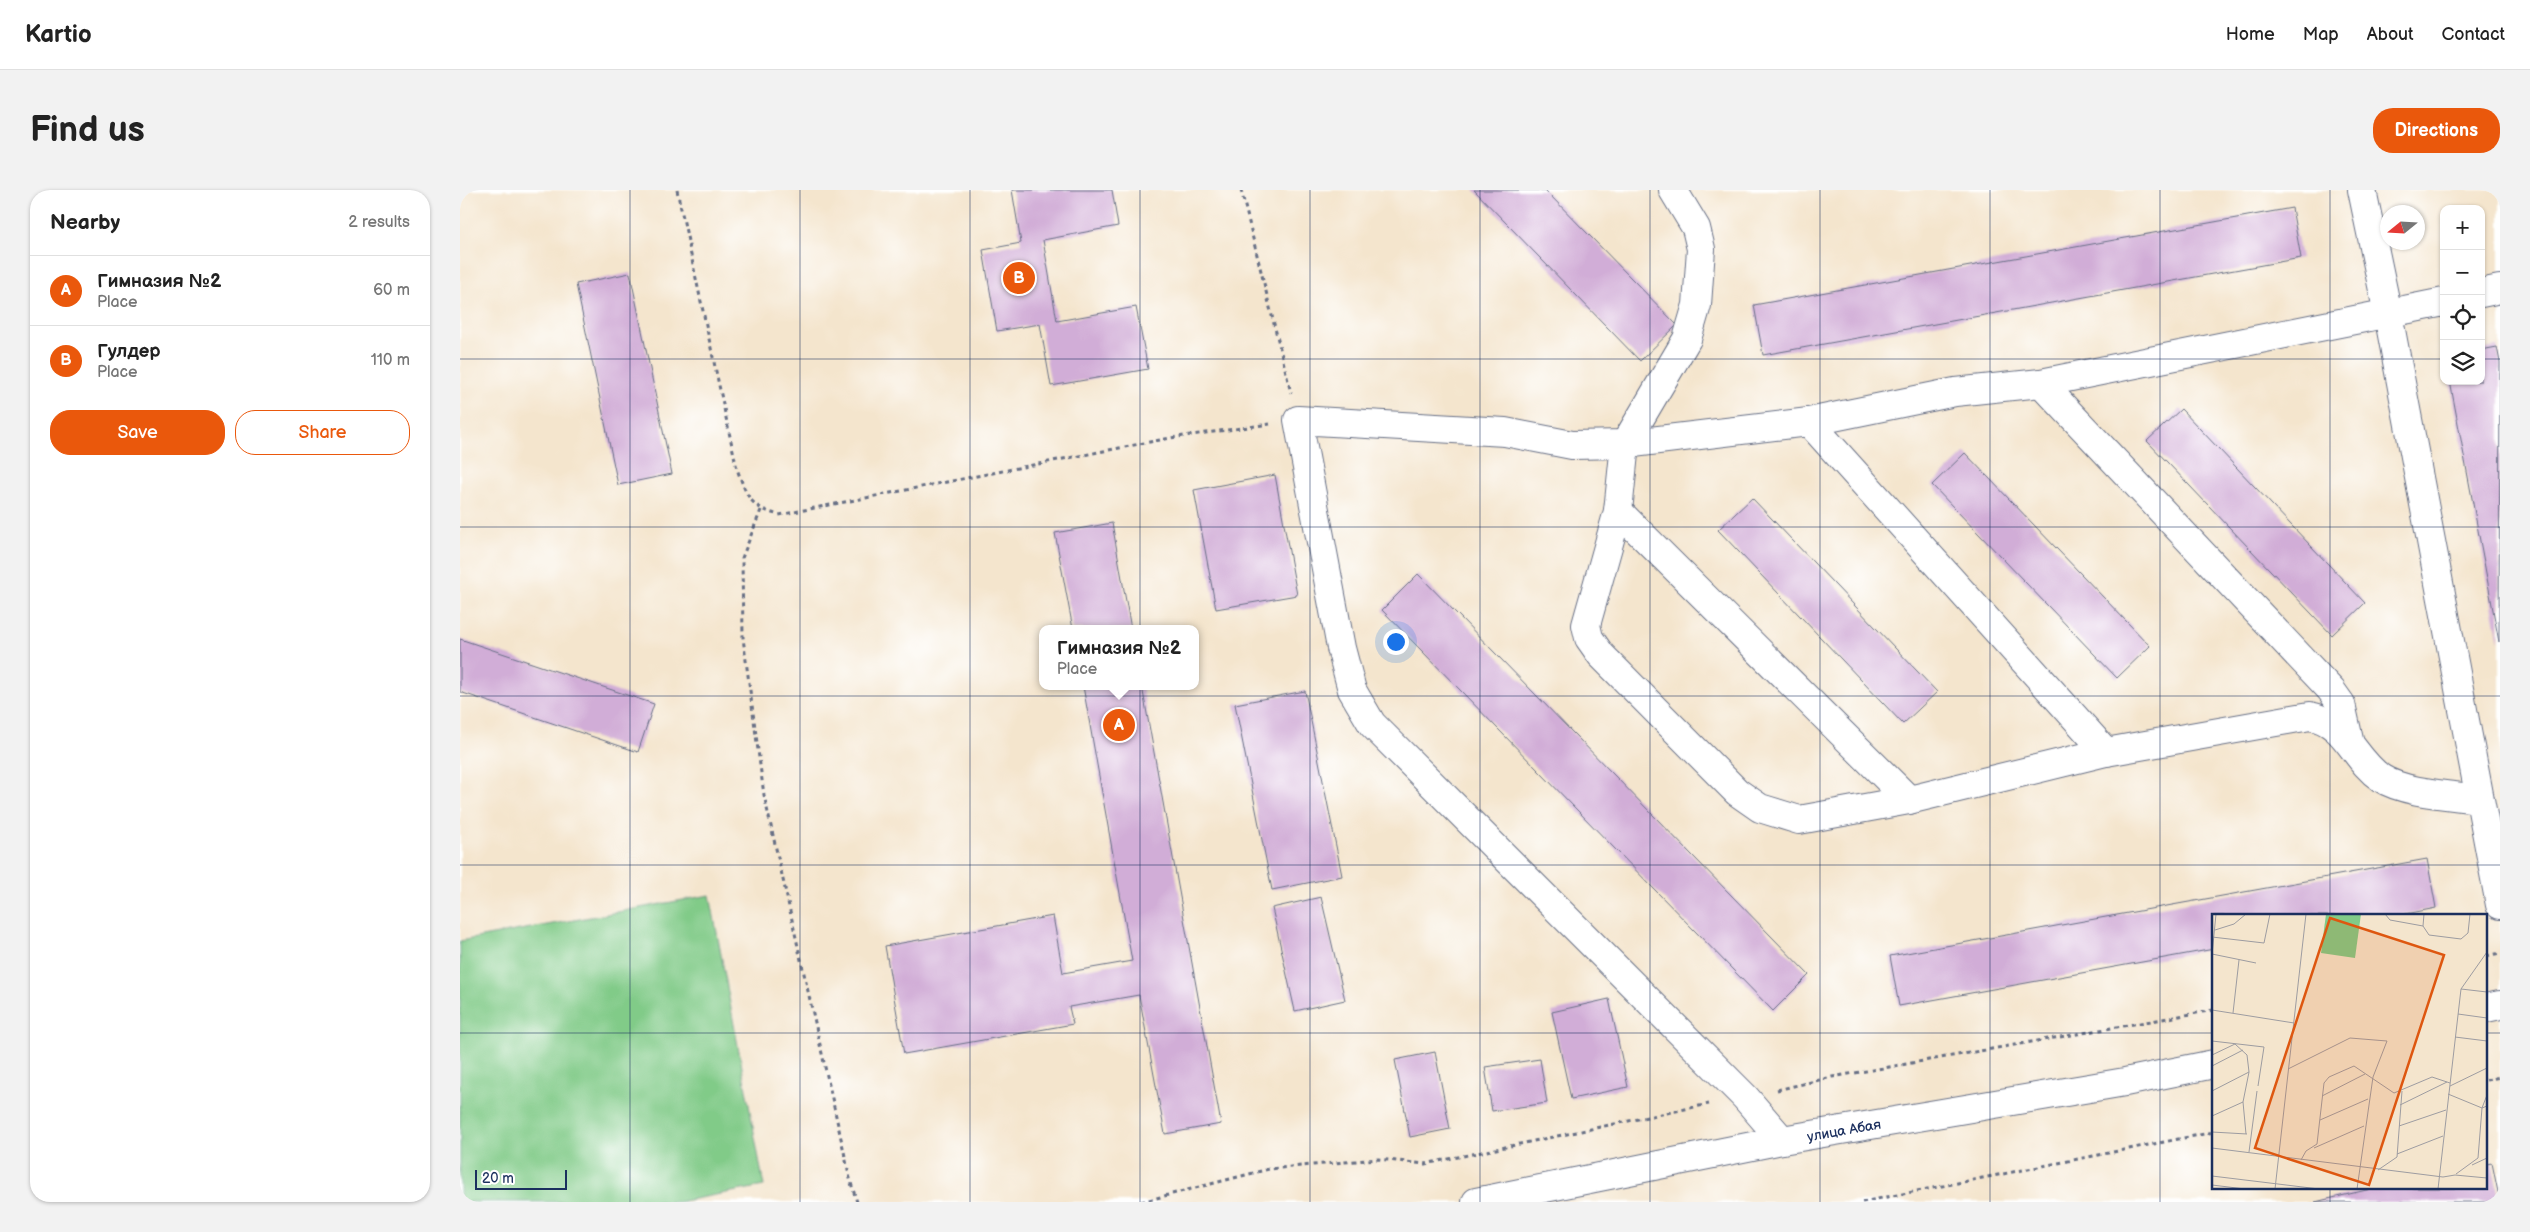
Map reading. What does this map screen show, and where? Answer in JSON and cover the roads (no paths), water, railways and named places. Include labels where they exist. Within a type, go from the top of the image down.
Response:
[{"type":"street","points":[[1673,190],[1696,228],[1701,272],[1697,304],[1687,339],[1625,444],[1618,511],[1586,625],[1589,638],[1601,655],[1737,792],[1760,808],[1799,820],[1909,800],[2106,752],[2310,716],[2322,718],[2349,740],[2370,768],[2393,784],[2478,799]]},
{"type":"street","points":[[2362,190],[2388,314],[2478,799],[2500,905]]},
{"type":"street","points":[[2485,292],[2500,289]]},
{"type":"street","points":[[1782,1140],[1745,1097],[1372,724],[1352,690],[1341,648],[1298,420],[1505,432],[1572,445],[1625,444],[1809,422],[1955,392],[2041,382],[2440,303]]},
{"type":"street","points":[[2041,382],[2331,690],[2341,704],[2349,740]]},
{"type":"street","points":[[1809,422],[2106,752]]},
{"type":"street","points":[[1618,511],[1909,800]]},
{"type":"street","name":"улица Абая","points":[[1476,1202],[1782,1140],[2125,1082],[2212,1064]]},
{"type":"place","name":"Гулдер","points":[[1019,278]]},
{"type":"place","name":"Гимназия №2","points":[[1119,725]]}]
